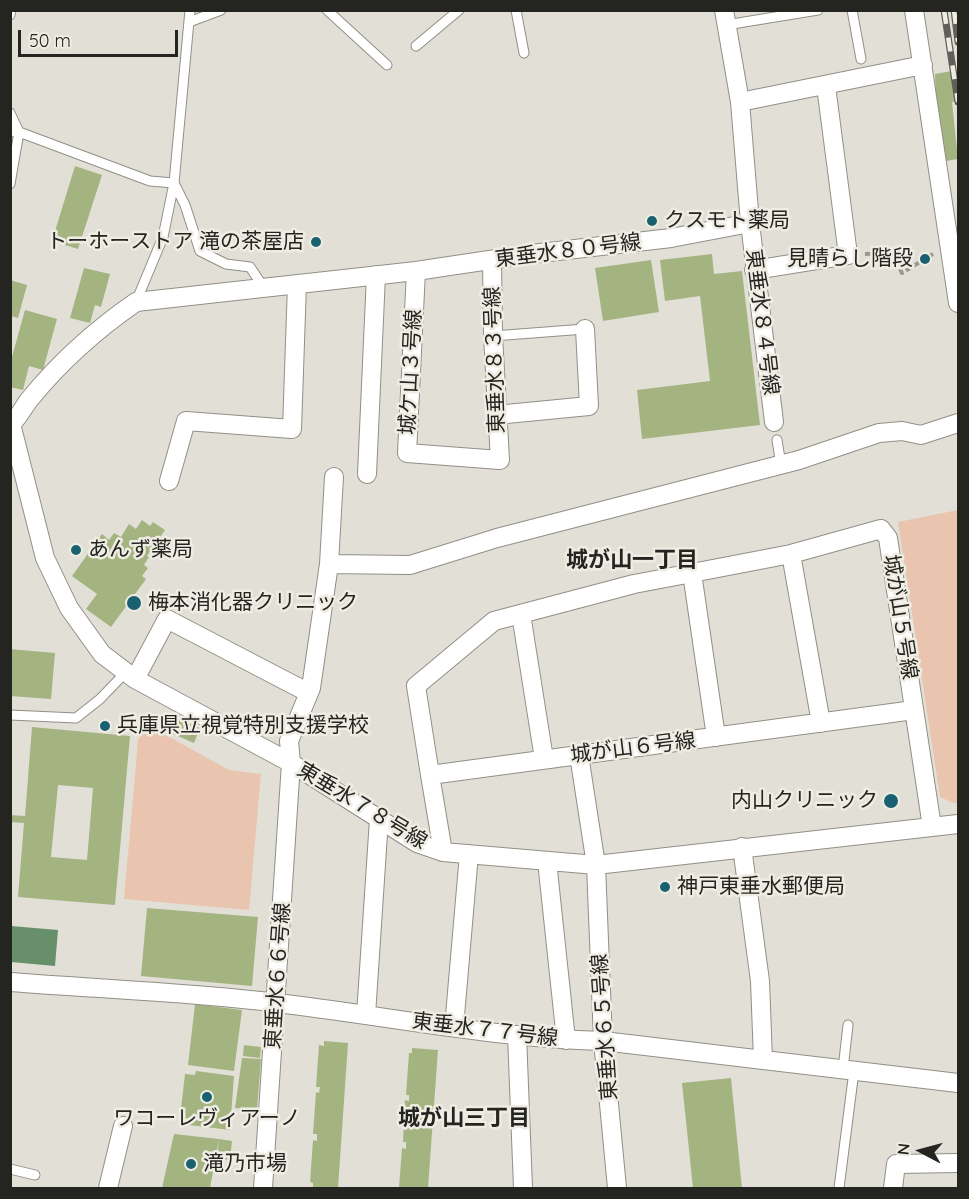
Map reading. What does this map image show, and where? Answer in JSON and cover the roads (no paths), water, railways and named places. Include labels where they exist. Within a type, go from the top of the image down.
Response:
[{"type":"street","points":[[914,10],[958,303]]},
{"type":"street","points":[[725,18],[740,102],[750,223]]},
{"type":"street","points":[[740,102],[923,65]]},
{"type":"street","points":[[754,270],[848,255],[826,86]]},
{"type":"street","name":"東垂水８０号線","points":[[11,424],[65,363],[112,318],[136,302],[416,271],[671,238],[750,223]]},
{"type":"street","name":"東垂水８４号線","points":[[750,223],[754,270],[776,431]]},
{"type":"street","name":"東垂水８３号線","points":[[492,260],[496,415],[500,460]]},
{"type":"street","name":"城ケ山３号線","points":[[416,271],[407,453],[500,460]]},
{"type":"street","points":[[367,474],[376,274]]},
{"type":"street","points":[[169,481],[186,421],[292,429],[297,284]]},
{"type":"street","points":[[496,415],[589,406],[585,329]]},
{"type":"street","points":[[330,564],[410,564],[497,538],[781,465],[879,433],[902,431],[921,435],[958,423]]},
{"type":"street","name":"東垂水７８号線","points":[[11,424],[45,558],[69,608],[102,654],[130,676],[291,763],[417,843],[442,852],[596,865],[958,824]]},
{"type":"street","name":"東垂水６６号線","points":[[263,1188],[277,1003],[291,763],[289,741],[309,693],[330,564],[334,477]]},
{"type":"street","name":"城が山５号線","points":[[790,554],[881,529],[888,538],[932,827]]},
{"type":"street","points":[[442,852],[416,686],[494,621],[634,584],[790,554],[821,723]]},
{"type":"street","points":[[692,573],[716,737]]},
{"type":"street","points":[[521,614],[544,759]]},
{"type":"street","points":[[130,676],[167,619],[309,693]]},
{"type":"street","name":"城が山６号線","points":[[430,774],[914,710]]},
{"type":"street","name":"東垂水６５号線","points":[[579,755],[596,865],[603,1041],[617,1188]]},
{"type":"street","points":[[366,1015],[379,819]]},
{"type":"street","points":[[742,847],[760,981],[763,1060]]},
{"type":"street","points":[[454,1027],[469,854]]},
{"type":"street","points":[[547,861],[566,1040]]},
{"type":"street","name":"東垂水７７号線","points":[[10,982],[277,1003],[517,1035],[603,1041],[958,1083]]},
{"type":"street","points":[[517,1035],[524,1188]]},
{"type":"street","points":[[108,1188],[123,1126]]},
{"type":"street","points":[[893,1188],[896,1164],[958,1163]]},
{"type":"lane","points":[[136,302],[163,237],[174,183],[190,10]]},
{"type":"lane","points":[[189,22],[221,10]]},
{"type":"lane","points":[[327,10],[387,65]]},
{"type":"lane","points":[[417,46],[459,10]]},
{"type":"lane","points":[[516,10],[524,53]]},
{"type":"lane","points":[[725,18],[818,10]]},
{"type":"lane","points":[[852,10],[861,59]]},
{"type":"lane","points":[[10,113],[15,131],[10,184]]},
{"type":"lane","points":[[15,131],[150,181],[174,183]]},
{"type":"lane","points":[[174,183],[185,205],[200,251],[226,264],[250,267],[264,288]]},
{"type":"lane","points":[[493,336],[585,329]]},
{"type":"lane","name":"東垂水８４号線","points":[[776,431],[781,465]]},
{"type":"lane","points":[[10,715],[76,718],[130,676]]},
{"type":"lane","points":[[839,1188],[849,1070],[848,1025]]},
{"type":"lane","points":[[10,1168],[35,1175]]},
{"type":"railway","points":[[944,10],[958,102]]},
{"type":"railway","points":[[954,10],[958,42]]},
{"type":"place","name":"クスモト薬局","points":[[652,221]]},
{"type":"place","name":"トーホーストア 滝の茶屋店","points":[[316,242]]},
{"type":"place","name":"見晴らし階段","points":[[925,259]]},
{"type":"place","name":"あんず薬局","points":[[76,550]]},
{"type":"place","name":"梅本消化器クリニック","points":[[134,603]]},
{"type":"place","name":"兵庫県立視覚特別支援学校","points":[[105,726]]},
{"type":"place","name":"内山クリニック","points":[[891,801]]},
{"type":"place","name":"神戸東垂水郵便局","points":[[665,887]]},
{"type":"place","name":"ワコーレヴィアーノ","points":[[207,1097]]},
{"type":"place","name":"滝乃市場","points":[[191,1164]]},
{"type":"district","name":"城が山一丁目","points":[[632,560]]},
{"type":"district","name":"城が山三丁目","points":[[464,1118]]}]
